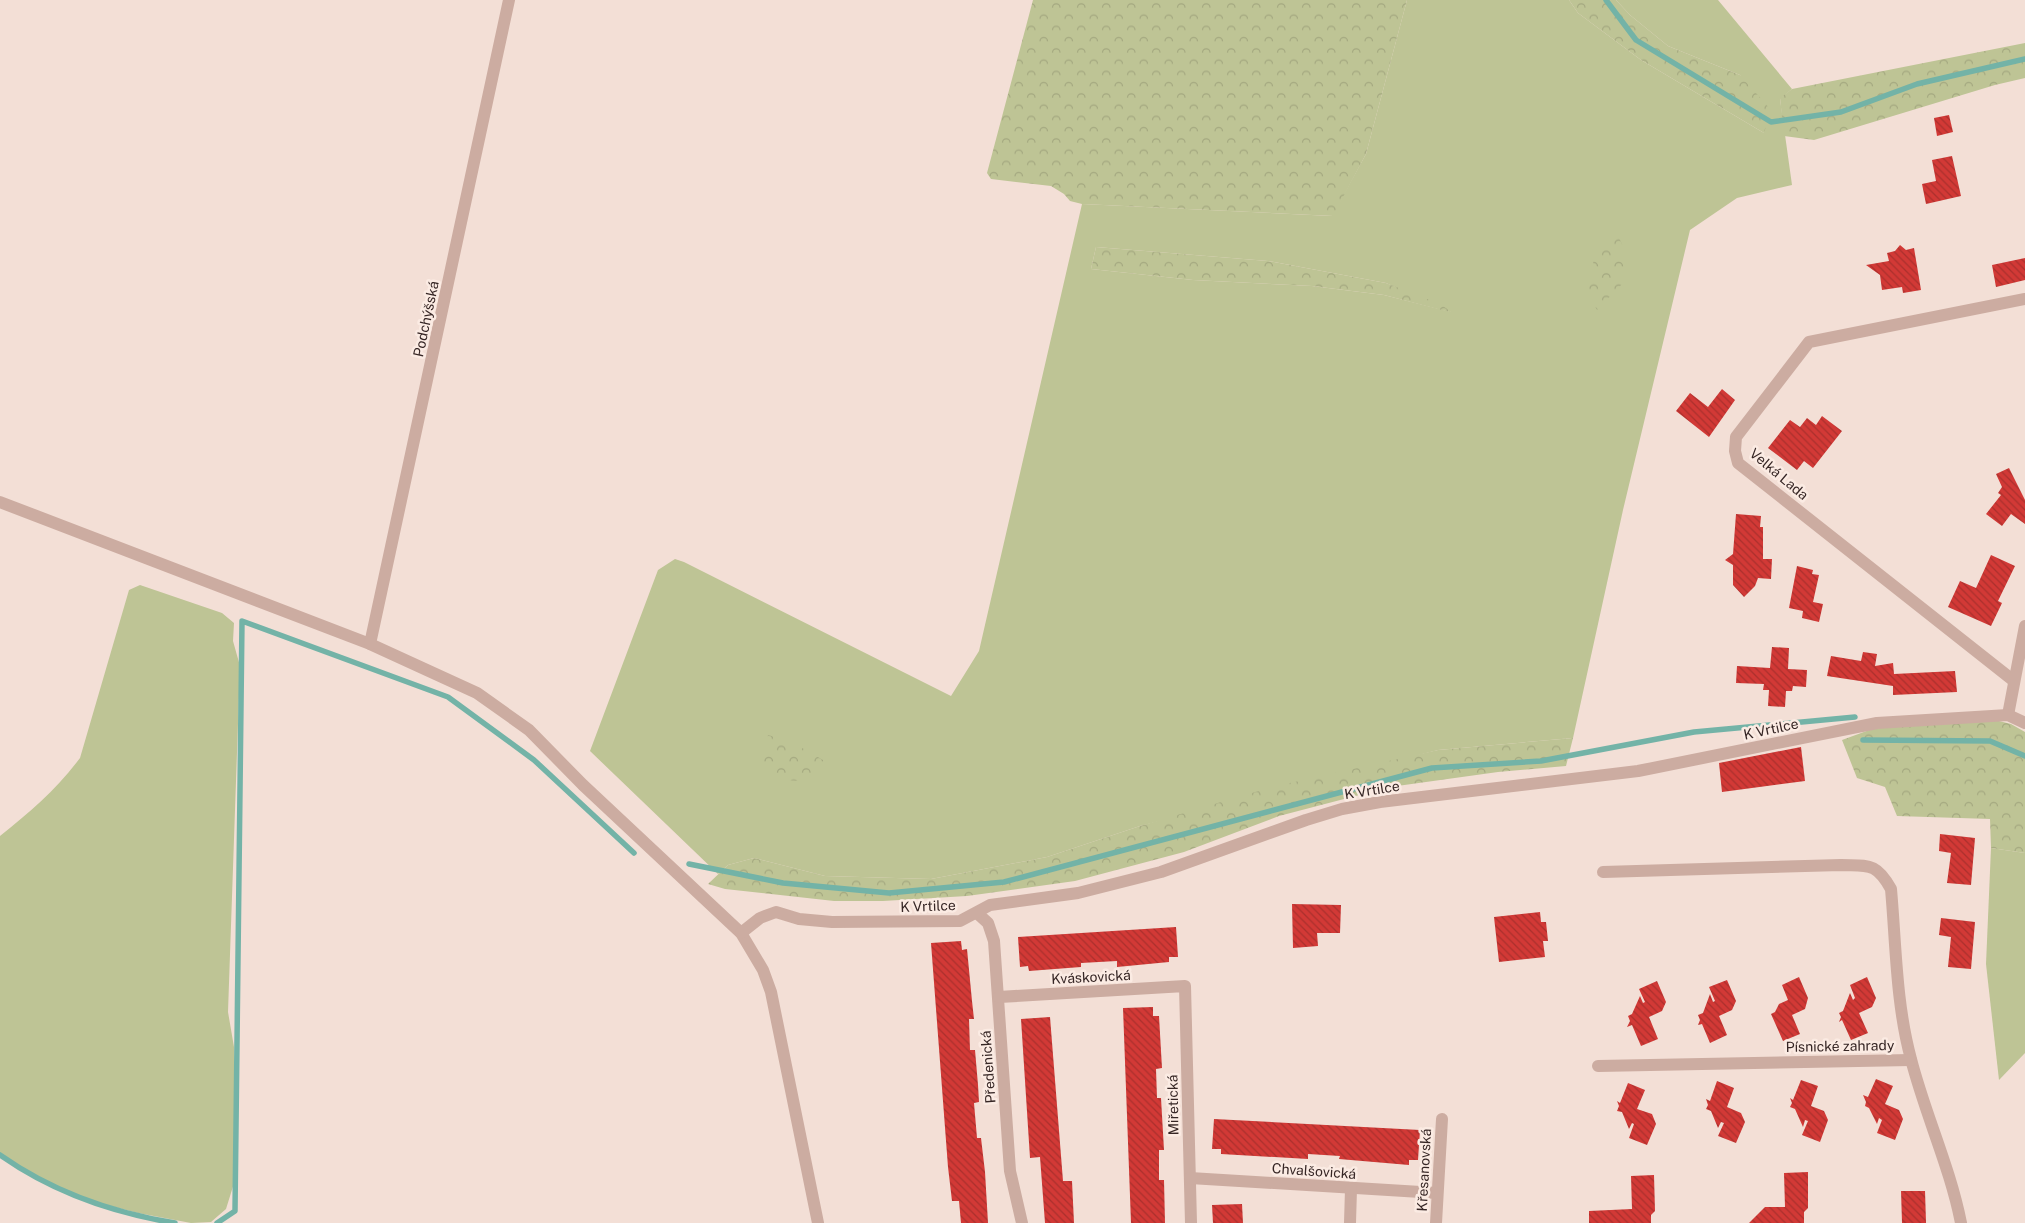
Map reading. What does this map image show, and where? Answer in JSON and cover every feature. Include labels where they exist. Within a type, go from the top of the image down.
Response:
[{"type":"street","name":"Podchýšská","points":[[370,644],[509,0]]},
{"type":"street","name":"Velká Lada","points":[[2014,681],[1738,463],[1734,451],[1736,437],[1809,342],[2025,299]]},
{"type":"street","points":[[0,502],[370,644],[476,693],[529,730],[583,785],[741,932],[763,970],[771,992],[818,1223]]},
{"type":"street","points":[[2008,715],[2025,626]]},
{"type":"street","name":"K Vrtilce","points":[[741,932],[760,918],[776,912],[798,919],[832,922],[960,922],[990,905],[1078,893],[1161,872],[1342,809],[1380,802],[1638,771],[1877,723],[2008,715],[2025,723]]},
{"type":"street","points":[[1603,872],[1841,865],[1870,866],[1882,873],[1891,889],[1902,1021],[1911,1060]]},
{"type":"street","name":"Předenická","points":[[977,913],[988,923],[992,932],[999,997],[1010,1171],[1022,1223]]},
{"type":"street","name":"Kváskovická","points":[[999,997],[1185,986]]},
{"type":"street","name":"Miřetická","points":[[1185,986],[1191,1223]]},
{"type":"street","name":"Písnické zahrady","points":[[1598,1066],[1911,1060],[1956,1195],[1961,1223]]},
{"type":"street","name":"Křesanovská","points":[[1436,1223],[1442,1119]]},
{"type":"street","name":"Chvalšovická","points":[[1190,1178],[1437,1193]]},
{"type":"street","points":[[1350,1223],[1351,1189]]},
{"type":"green space","points":[[1033,0],[1407,0],[1366,154],[1333,216],[1082,204],[1070,201],[1064,194],[1051,186],[991,179],[987,173]]},
{"type":"green space","points":[[1407,0],[1569,0],[1578,13],[1641,60],[1764,133],[1740,75],[1668,46],[1630,15],[1616,0],[1718,0],[1792,89],[1780,99],[1792,185],[1737,198],[1690,230],[1623,510],[1573,738],[1438,750],[1140,826],[1047,857],[931,879],[825,876],[754,858],[728,865],[718,874],[590,751],[658,570],[675,559],[951,696],[979,651],[1082,204],[1332,216],[1366,154]],"holes":[[[1096,247],[1268,261],[1386,283],[1451,312],[1384,295],[1312,286],[1193,280],[1091,269]]]},
{"type":"green space","points":[[1569,0],[1616,0],[1630,15],[1668,46],[1740,75],[1771,110],[1764,133],[1641,60],[1578,13]]},
{"type":"green space","points":[[2025,43],[2025,78],[1995,85],[1814,140],[1784,136],[1780,98],[1792,89]]},
{"type":"green space","points":[[1618,236],[1626,252],[1623,283],[1597,310],[1588,292],[1595,253],[1607,239]]},
{"type":"green space","points":[[1096,247],[1268,261],[1386,283],[1440,304],[1453,313],[1384,295],[1312,286],[1193,280],[1091,269]]},
{"type":"green space","points":[[140,585],[222,613],[234,623],[233,641],[240,666],[228,1012],[234,1047],[235,1180],[226,1209],[211,1222],[191,1223],[138,1213],[95,1202],[40,1179],[0,1155],[0,836],[43,800],[80,758],[129,590]]},
{"type":"green space","points":[[1979,716],[2011,724],[2025,732],[2025,853],[1991,848],[1990,819],[1897,816],[1885,787],[1857,778],[1842,740],[1872,729]]},
{"type":"green space","points":[[768,735],[790,741],[823,760],[826,773],[799,781],[792,781],[770,770],[762,762]]},
{"type":"green space","points":[[1573,738],[1566,766],[1498,772],[1390,787],[1279,816],[1184,852],[1075,881],[967,896],[883,901],[834,901],[725,889],[708,884],[728,865],[754,858],[825,876],[931,879],[1047,857],[1140,826],[1272,787],[1438,750]]},
{"type":"green space","points":[[1991,848],[2025,853],[2025,1053],[1999,1080],[1986,964]]},
{"type":"building","points":[[1949,115],[1953,132],[1937,136],[1934,118]]},
{"type":"building","points":[[1952,156],[1961,196],[1926,204],[1922,184],[1936,181],[1932,160]]},
{"type":"building","points":[[1900,245],[1906,250],[1914,248],[1921,290],[1903,293],[1902,287],[1882,290],[1880,275],[1866,265],[1889,261],[1887,253],[1895,251]]},
{"type":"building","points":[[2025,258],[2025,280],[1996,287],[1992,265]]},
{"type":"building","points":[[1722,389],[1735,400],[1709,437],[1676,411],[1690,393],[1708,407]]},
{"type":"building","points":[[1822,416],[1842,431],[1813,468],[1804,461],[1797,470],[1768,448],[1790,420],[1800,427],[1807,418],[1816,425]]},
{"type":"building","points":[[2009,468],[2025,500],[2025,524],[2011,514],[2002,526],[1986,514],[2001,495],[1998,493],[2002,487],[1996,474]]},
{"type":"building","points":[[1736,514],[1761,516],[1760,527],[1763,527],[1763,559],[1772,559],[1771,579],[1758,578],[1755,586],[1744,597],[1733,585],[1733,565],[1725,560],[1733,554]]},
{"type":"building","points":[[1991,555],[2015,566],[1998,601],[2002,603],[1991,626],[1948,607],[1960,581],[1976,588]]},
{"type":"building","points":[[1797,566],[1813,570],[1812,574],[1819,575],[1813,602],[1823,604],[1819,622],[1802,618],[1803,611],[1789,608]]},
{"type":"building","points":[[1772,647],[1789,648],[1788,669],[1807,670],[1806,687],[1793,686],[1792,691],[1786,691],[1785,707],[1768,706],[1769,690],[1763,690],[1764,684],[1736,683],[1737,666],[1770,668]]},
{"type":"building","points":[[1863,652],[1877,654],[1875,666],[1893,663],[1894,674],[1955,671],[1957,692],[1893,695],[1893,686],[1827,676],[1831,656],[1861,661]]},
{"type":"building","points":[[1801,747],[1805,781],[1722,792],[1719,763]]},
{"type":"building","points":[[1940,834],[1975,838],[1971,885],[1947,883],[1951,853],[1939,851]]},
{"type":"building","points":[[1292,904],[1341,905],[1340,933],[1317,933],[1318,946],[1293,948]]},
{"type":"building","points":[[1540,912],[1541,922],[1546,922],[1548,941],[1543,941],[1545,957],[1499,962],[1494,917]]},
{"type":"building","points":[[1941,918],[1975,922],[1971,969],[1948,967],[1951,937],[1939,935]]},
{"type":"building","points":[[1176,927],[1178,957],[1169,957],[1169,962],[1117,967],[1117,961],[1081,963],[1081,967],[1029,971],[1028,966],[1020,967],[1018,937]]},
{"type":"building","points":[[961,941],[962,950],[967,949],[974,1019],[969,1019],[970,1050],[975,1050],[979,1102],[974,1103],[977,1138],[981,1138],[985,1172],[988,1223],[961,1223],[959,1201],[952,1201],[948,1167],[931,943]]},
{"type":"building","points":[[1799,977],[1808,998],[1805,1009],[1792,1015],[1800,1034],[1783,1041],[1771,1014],[1775,1012],[1779,1004],[1788,1000],[1782,985]]},
{"type":"building","points":[[1867,977],[1876,998],[1872,1007],[1859,1013],[1868,1033],[1851,1040],[1842,1020],[1839,1022],[1841,1017],[1839,1013],[1843,1011],[1850,993],[1853,1000],[1855,998],[1850,985]]},
{"type":"building","points":[[1727,980],[1736,1001],[1732,1010],[1719,1016],[1727,1035],[1710,1043],[1702,1024],[1698,1025],[1700,1020],[1698,1015],[1703,1013],[1710,994],[1713,1002],[1715,1001],[1709,987]]},
{"type":"building","points":[[1657,981],[1666,1002],[1662,1011],[1649,1017],[1658,1039],[1641,1046],[1632,1025],[1627,1027],[1630,1021],[1628,1016],[1632,1014],[1640,996],[1643,1003],[1645,1002],[1639,989]]},
{"type":"building","points":[[1153,1007],[1153,1016],[1159,1016],[1162,1068],[1156,1069],[1157,1098],[1161,1098],[1164,1150],[1159,1150],[1159,1180],[1164,1180],[1165,1223],[1131,1223],[1123,1008]]},
{"type":"building","points":[[1050,1017],[1063,1181],[1072,1181],[1074,1223],[1045,1223],[1040,1157],[1030,1158],[1021,1019]]},
{"type":"building","points":[[1876,1079],[1893,1086],[1885,1104],[1899,1110],[1903,1119],[1895,1140],[1877,1133],[1882,1120],[1879,1118],[1877,1124],[1869,1108],[1865,1106],[1866,1102],[1863,1095],[1868,1097]]},
{"type":"building","points":[[1801,1080],[1818,1086],[1811,1106],[1824,1111],[1828,1120],[1820,1142],[1802,1135],[1808,1121],[1805,1120],[1803,1127],[1795,1109],[1790,1107],[1792,1103],[1790,1098],[1793,1100]]},
{"type":"building","points":[[1717,1081],[1734,1088],[1727,1107],[1741,1113],[1745,1122],[1736,1143],[1718,1136],[1724,1123],[1721,1122],[1718,1128],[1711,1111],[1706,1109],[1708,1105],[1706,1099],[1710,1101]]},
{"type":"building","points":[[1628,1083],[1645,1090],[1637,1109],[1652,1114],[1656,1124],[1647,1145],[1629,1138],[1634,1124],[1632,1123],[1629,1129],[1622,1112],[1617,1111],[1619,1106],[1617,1101],[1620,1103]]},
{"type":"building","points":[[1214,1119],[1420,1130],[1418,1160],[1409,1160],[1409,1165],[1339,1159],[1340,1156],[1308,1154],[1308,1159],[1221,1154],[1221,1149],[1212,1149]]},
{"type":"building","points":[[1808,1172],[1808,1208],[1804,1212],[1804,1223],[1749,1223],[1765,1207],[1785,1207],[1784,1173]]},
{"type":"building","points":[[1654,1175],[1655,1211],[1651,1215],[1651,1223],[1589,1223],[1589,1211],[1632,1209],[1631,1176]]},
{"type":"building","points":[[1901,1191],[1925,1191],[1926,1223],[1902,1223]]},
{"type":"building","points":[[1242,1204],[1243,1223],[1213,1223],[1212,1205]]},
{"type":"waterway","points":[[1606,0],[1636,40],[1771,122],[1841,112],[1917,84],[2025,59]]},
{"type":"waterway","points":[[217,1223],[235,1211],[242,621],[448,697],[534,760],[634,853]]},
{"type":"waterway","points":[[689,864],[783,883],[889,893],[1004,882],[1432,768],[1541,761],[1694,732],[1855,717]]},
{"type":"waterway","points":[[1863,740],[1990,741],[2025,756]]},
{"type":"waterway","points":[[0,1155],[40,1179],[83,1199],[106,1207],[175,1223]]}]
